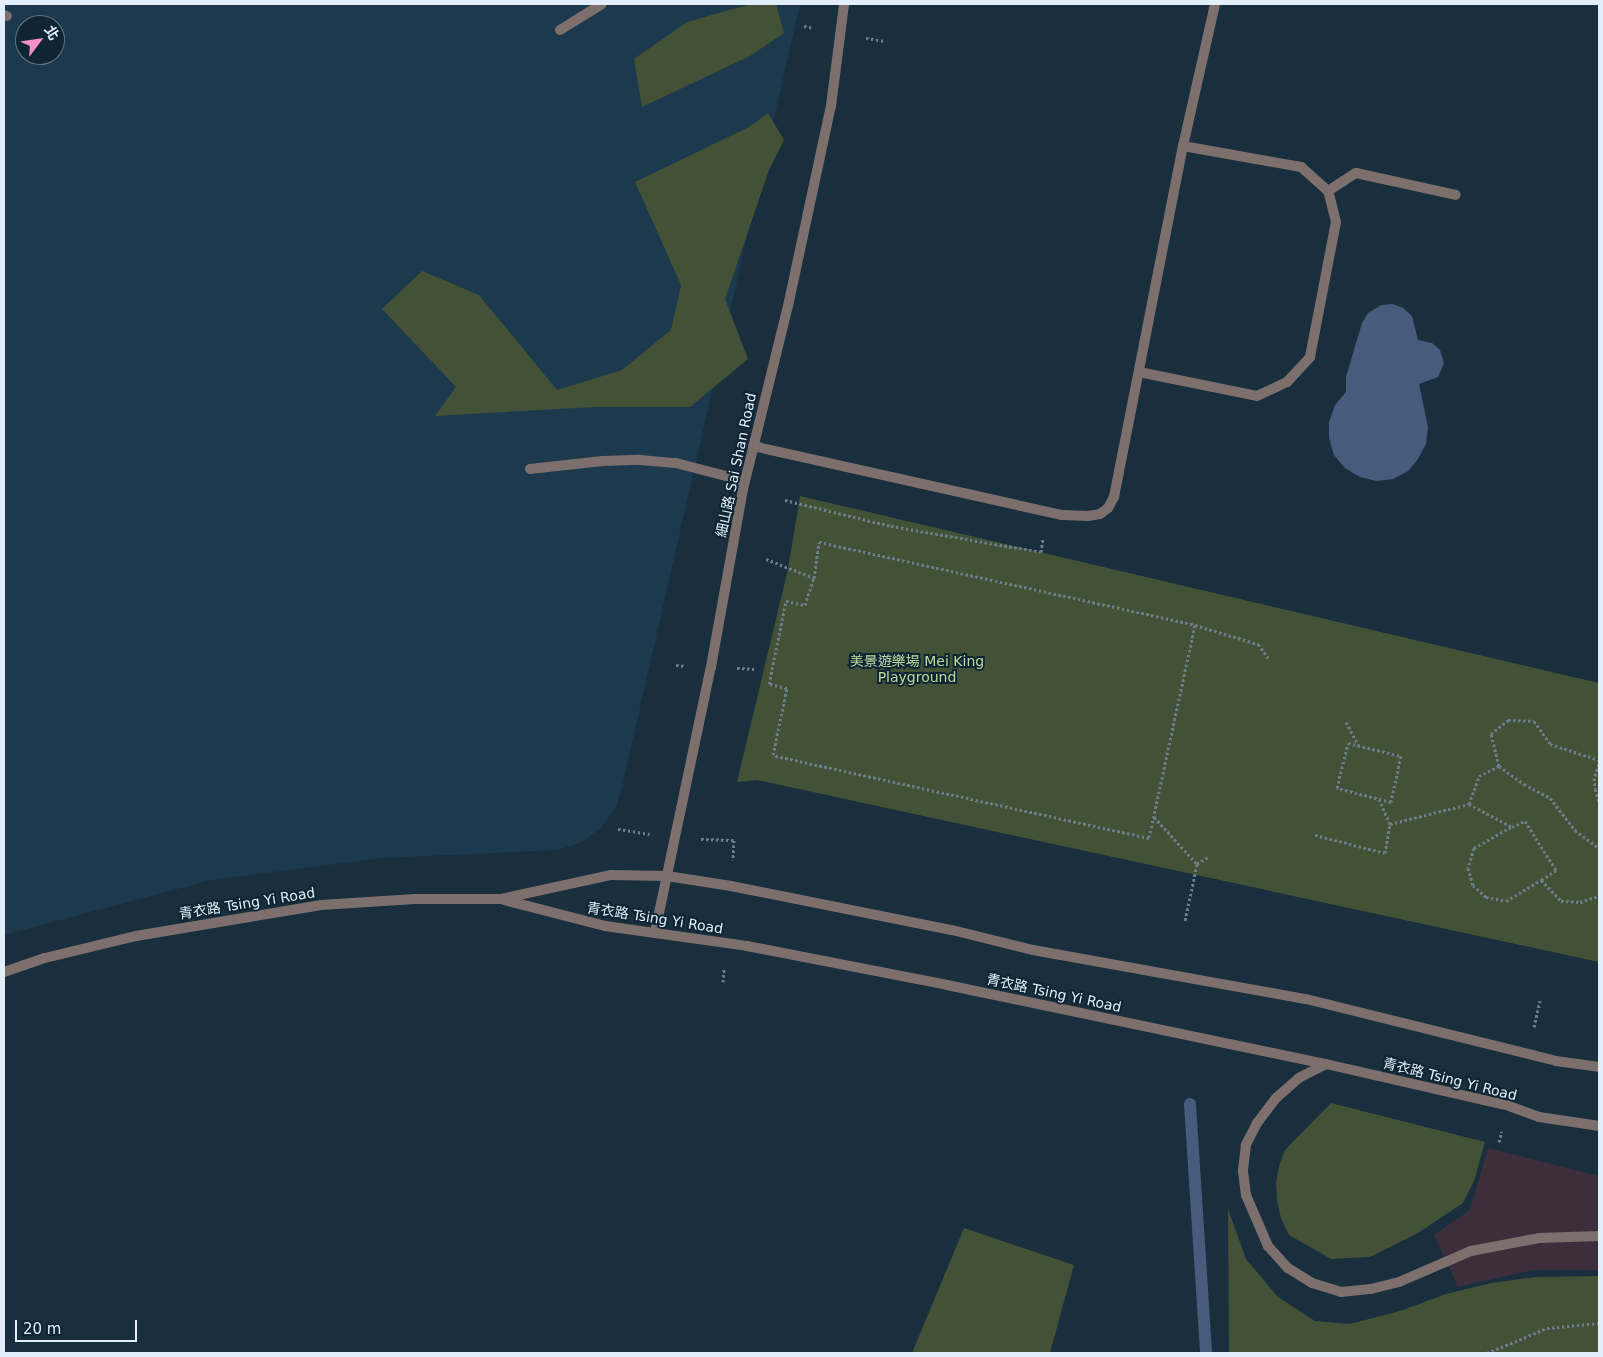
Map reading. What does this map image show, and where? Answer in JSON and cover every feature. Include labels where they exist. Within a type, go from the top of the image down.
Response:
[{"type":"street","points":[[560,30],[602,4]]},
{"type":"street","name":"細山路 Sai Shan Road","points":[[655,932],[711,667],[744,481],[788,306],[830,106],[844,4]]},
{"type":"street","points":[[753,446],[1046,512],[1088,516],[1100,514],[1108,508],[1114,496],[1140,372],[1183,146],[1215,4]]},
{"type":"street","points":[[1140,372],[1257,396],[1287,382],[1310,357],[1336,222],[1328,191],[1301,167],[1183,146]]},
{"type":"street","points":[[1328,191],[1356,173],[1456,195]]},
{"type":"street","points":[[530,469],[603,461],[640,460],[676,463],[744,481]]},
{"type":"street","name":"青衣路 Tsing Yi Road","points":[[4,972],[44,958],[136,936],[322,905],[415,899],[500,899],[611,874],[667,876],[731,886],[952,930],[1033,950],[1306,999],[1556,1062],[1599,1067]]},
{"type":"street","name":"青衣路 Tsing Yi Road","points":[[500,899],[605,926],[747,946],[947,984],[1326,1064],[1509,1106],[1539,1117],[1599,1126]]},
{"type":"street","points":[[1326,1064],[1299,1078],[1276,1098],[1258,1123],[1246,1146],[1243,1171],[1246,1195],[1268,1246],[1288,1268],[1312,1283],[1341,1292],[1372,1289],[1400,1282],[1471,1251],[1539,1238],[1599,1236]]},
{"type":"path","points":[[785,500],[891,526],[1041,552],[1046,512]]},
{"type":"path","points":[[1194,625],[1149,838],[773,755],[787,688],[769,684],[786,602],[805,606],[814,578],[819,542],[1194,625],[1258,644],[1268,658]]},
{"type":"path","points":[[766,560],[814,578]]},
{"type":"path","points":[[1599,760],[1550,744],[1534,721],[1508,720],[1491,734],[1499,766],[1524,784],[1550,798],[1575,830],[1599,848]]},
{"type":"path","points":[[1346,722],[1360,746]]},
{"type":"path","points":[[1348,743],[1360,746],[1401,756],[1391,802],[1337,788],[1348,743]]},
{"type":"path","points":[[1599,764],[1594,778],[1594,789],[1599,801]]},
{"type":"path","points":[[1469,804],[1479,776],[1499,766]]},
{"type":"path","points":[[1315,836],[1384,853],[1390,824],[1378,798]]},
{"type":"path","points":[[1390,824],[1469,804],[1512,827]]},
{"type":"path","points":[[1154,817],[1197,864]]},
{"type":"path","points":[[1525,821],[1556,870],[1506,901],[1486,897],[1473,885],[1468,868],[1474,848],[1512,827],[1525,821]]},
{"type":"path","points":[[1185,921],[1197,864],[1210,856]]},
{"type":"path","points":[[1541,880],[1560,900],[1580,902],[1599,896]]},
{"type":"path","points":[[1487,1353],[1547,1328],[1599,1323]]},
{"type":"shaded area","points":[[4,4],[800,4],[616,807],[601,828],[580,843],[557,850],[382,858],[211,880],[4,935]]},
{"type":"shaded area","points":[[1393,304],[1403,308],[1412,316],[1418,340],[1432,343],[1440,350],[1444,363],[1438,377],[1419,384],[1428,427],[1426,444],[1418,459],[1408,471],[1393,479],[1377,481],[1360,477],[1345,468],[1334,455],[1329,438],[1329,422],[1335,405],[1346,392],[1346,377],[1362,323],[1368,313],[1381,305]]},
{"type":"shaded area","points":[[1488,1148],[1599,1176],[1599,1270],[1533,1270],[1458,1287],[1434,1235],[1470,1210]]},
{"type":"green space","points":[[751,4],[776,4],[784,33],[750,56],[642,107],[634,59],[687,22]]},
{"type":"green space","points":[[768,113],[784,140],[769,170],[725,299],[748,359],[690,407],[594,407],[435,416],[456,387],[382,309],[422,271],[479,295],[557,390],[622,370],[671,330],[681,285],[635,182],[749,127]]},
{"type":"green space","name":"美景遊樂場 Mei King Playground","points":[[800,496],[1599,683],[1599,962],[757,780],[737,782],[788,569]]},
{"type":"green space","points":[[1331,1103],[1485,1142],[1474,1181],[1463,1203],[1418,1233],[1370,1257],[1331,1259],[1289,1235],[1281,1218],[1277,1201],[1276,1182],[1279,1166],[1285,1150]]},
{"type":"green space","points":[[1228,1209],[1246,1259],[1278,1297],[1315,1321],[1350,1324],[1400,1311],[1446,1294],[1491,1283],[1536,1277],[1599,1276],[1599,1353],[1229,1353]]},
{"type":"green space","points":[[964,1228],[1074,1265],[1050,1353],[912,1353]]},
{"type":"waterway","points":[[1190,1104],[1206,1353]]}]
